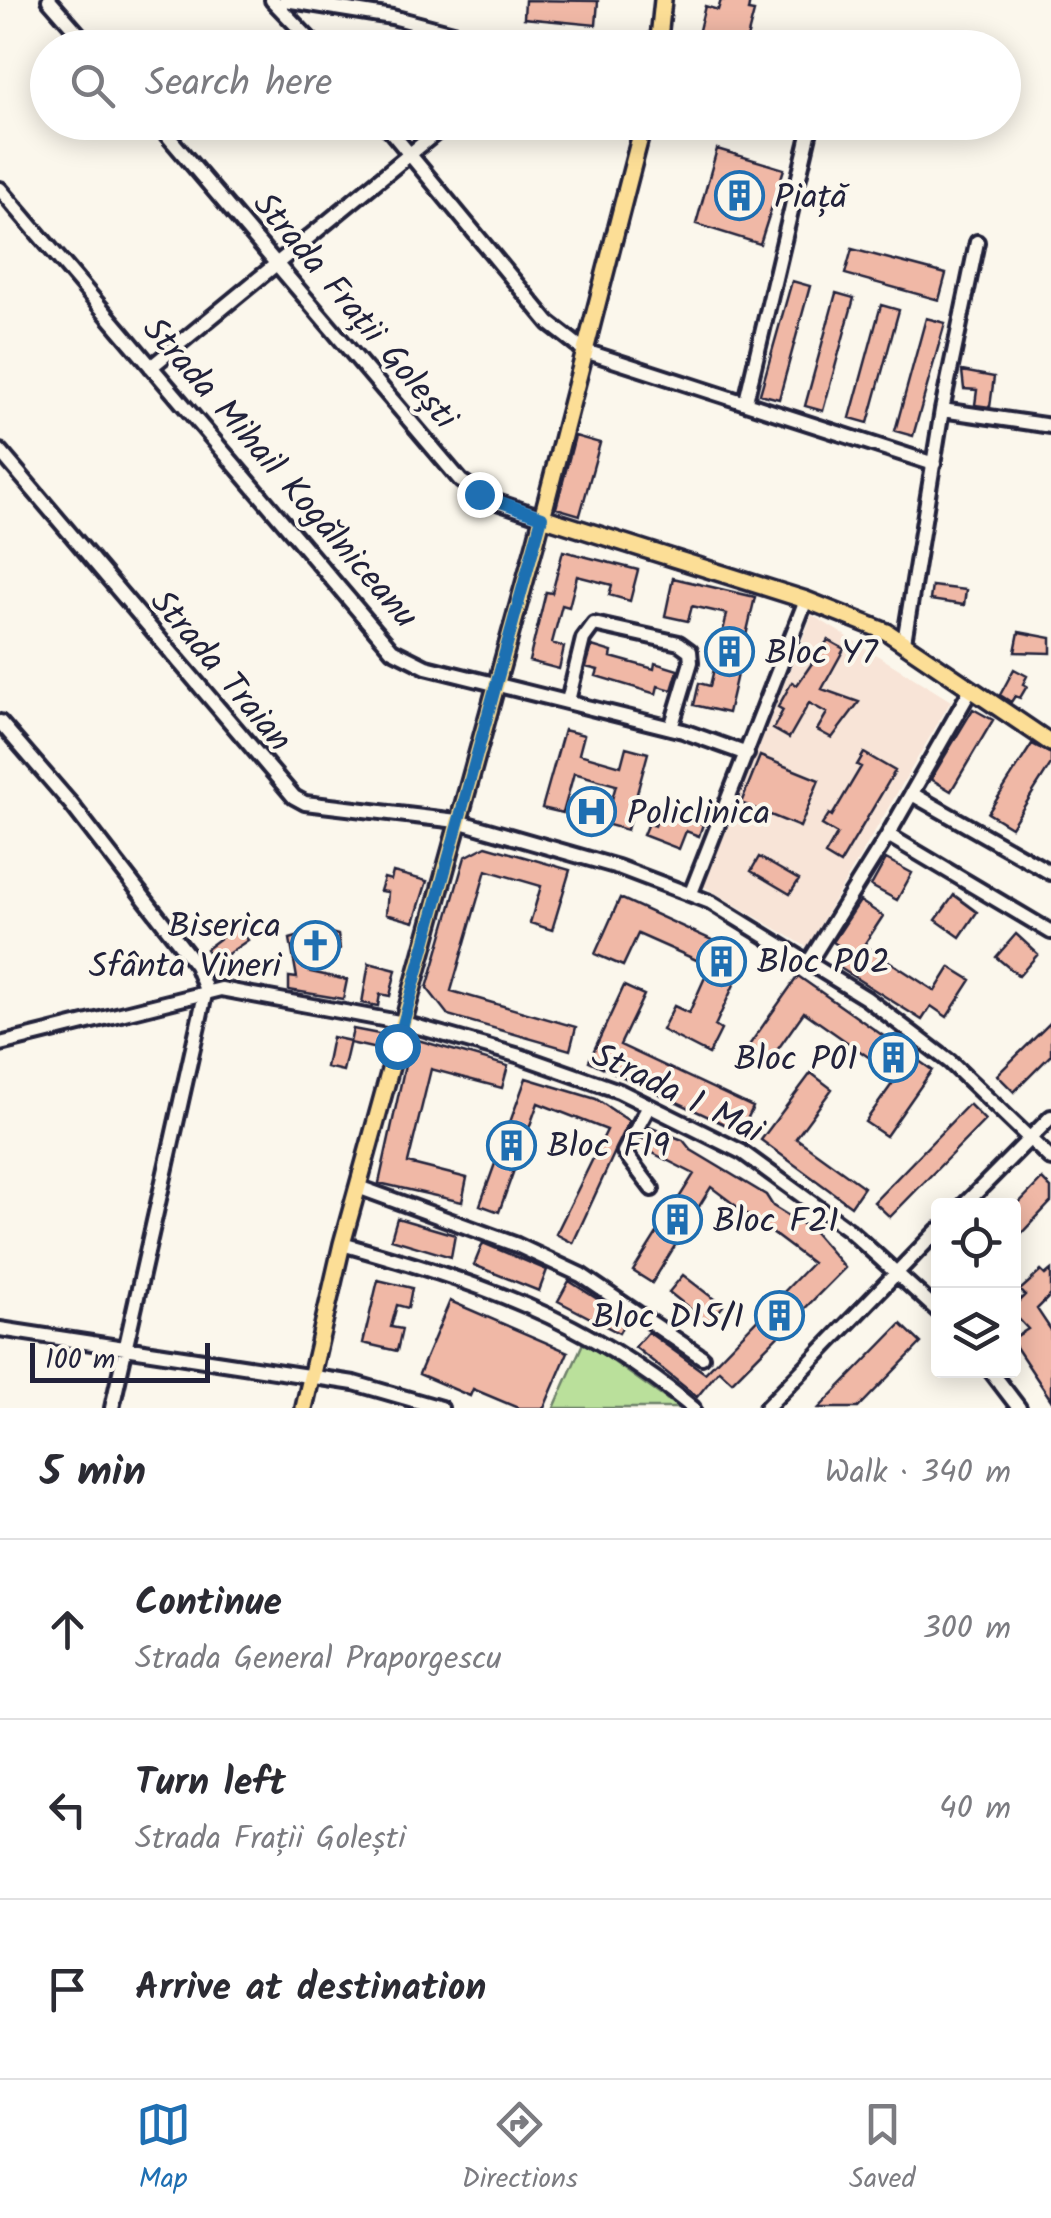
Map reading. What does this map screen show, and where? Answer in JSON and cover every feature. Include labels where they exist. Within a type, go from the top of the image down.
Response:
[{"type":"main road","points":[[660,30],[663,0]]},
{"type":"main road","points":[[304,1408],[342,1244],[542,517],[639,140]]},
{"type":"main road","name":"Strada Frații Golești","points":[[542,517],[806,600],[904,642],[970,691],[1051,743]]},
{"type":"street","points":[[50,0],[76,30]]},
{"type":"street","points":[[272,0],[301,30]]},
{"type":"street","points":[[285,0],[439,30]]},
{"type":"street","name":"Strada Frații Golești","points":[[172,140],[467,486],[490,500],[542,517]]},
{"type":"street","points":[[398,140],[549,323],[584,351],[934,464]]},
{"type":"street","points":[[150,367],[427,140]]},
{"type":"street","points":[[746,401],[810,140]]},
{"type":"street","name":"Strada Mihail Kogălniceanu","points":[[0,190],[380,640],[426,667],[672,728],[747,754]]},
{"type":"street","points":[[904,642],[942,410],[977,242]]},
{"type":"street","points":[[942,410],[1051,426]]},
{"type":"street","name":"Strada Traian","points":[[0,450],[283,790],[304,802],[457,820],[691,893],[866,998],[950,1062],[1051,1159]]},
{"type":"street","points":[[691,893],[806,600]]},
{"type":"street","points":[[568,701],[583,639],[594,624],[680,643],[690,651],[692,662],[672,728]]},
{"type":"street","points":[[809,962],[888,835],[970,691]]},
{"type":"street","points":[[0,722],[71,804],[196,964],[206,990],[112,1408]]},
{"type":"street","points":[[912,794],[1051,873]]},
{"type":"street","points":[[888,835],[1051,932]]},
{"type":"street","name":"Strada 1 Mai","points":[[206,990],[221,989],[404,1023],[579,1075],[742,1152],[850,1230],[931,1304]]},
{"type":"street","points":[[0,1044],[206,990]]},
{"type":"street","points":[[650,1106],[624,1152],[652,1189]]},
{"type":"street","points":[[971,1198],[1051,1117]]},
{"type":"street","points":[[358,1187],[516,1245],[581,1275],[702,1357]]},
{"type":"street","points":[[766,1408],[931,1237]]},
{"type":"street","points":[[342,1244],[457,1276],[567,1322],[621,1351],[693,1408]]},
{"type":"street","points":[[0,1329],[374,1387],[440,1408]]},
{"type":"street","points":[[996,1378],[1019,1408]]},
{"type":"shaded area","points":[[812,615],[951,701],[807,947],[703,886]]},
{"type":"green space","points":[[584,1341],[679,1408],[554,1408]]},
{"type":"building","points":[[525,0],[598,1],[596,25],[524,18]]},
{"type":"building","points":[[721,0],[750,0],[748,11],[754,12],[749,30],[699,30],[705,6],[718,10]]},
{"type":"building","name":"Piață","points":[[717,149],[784,169],[760,244],[696,224]]},
{"type":"building","points":[[852,249],[946,274],[939,300],[845,274]]},
{"type":"building","points":[[792,281],[810,286],[779,399],[760,394]]},
{"type":"building","points":[[836,293],[854,298],[823,411],[805,406]]},
{"type":"building","points":[[881,305],[899,310],[868,423],[850,418]]},
{"type":"building","points":[[926,318],[945,323],[913,436],[895,431]]},
{"type":"building","points":[[962,371],[994,377],[990,407],[975,405],[977,390],[964,389]]},
{"type":"building","points":[[575,436],[600,443],[580,515],[556,508]]},
{"type":"building","points":[[563,551],[638,570],[630,601],[609,595],[612,585],[577,576],[569,607],[562,605],[552,643],[564,647],[559,669],[529,661],[546,592],[552,593]]},
{"type":"building","name":"Bloc Y7","points":[[673,578],[755,597],[728,713],[694,705],[699,683],[710,686],[727,614],[692,606],[688,621],[665,616]]},
{"type":"building","points":[[932,586],[966,590],[964,605],[930,600]]},
{"type":"building","points":[[1019,632],[1051,638],[1051,653],[1015,652]]},
{"type":"building","points":[[828,640],[844,649],[822,689],[859,702],[832,738],[817,730],[827,713],[809,703],[789,738],[773,729],[783,710],[778,707],[792,682],[797,685]]},
{"type":"building","points":[[592,646],[612,652],[611,657],[654,669],[655,663],[678,670],[672,690],[658,686],[656,694],[596,676],[598,670],[586,667]]},
{"type":"building","points":[[1014,669],[1027,676],[1023,684],[1027,686],[1020,698],[1015,696],[1011,702],[1000,695]]},
{"type":"building","points":[[973,709],[993,720],[951,791],[931,779]]},
{"type":"building","points":[[564,730],[584,735],[579,754],[621,766],[626,747],[648,753],[627,830],[605,824],[616,785],[574,773],[563,813],[542,808]]},
{"type":"building","points":[[1032,744],[1051,754],[1051,764],[1011,827],[988,813]]},
{"type":"building","points":[[864,753],[895,771],[840,864],[825,855],[837,834],[822,825],[829,814],[832,816],[861,767],[857,765]]},
{"type":"building","points":[[760,756],[819,780],[800,827],[741,803]]},
{"type":"building","points":[[661,809],[703,824],[699,836],[686,831],[679,849],[643,835],[648,823],[655,826]]},
{"type":"building","points":[[486,846],[570,870],[552,930],[530,923],[541,886],[486,870],[451,991],[576,1027],[570,1050],[448,1015],[427,988],[465,857]]},
{"type":"building","points":[[759,857],[799,880],[790,894],[751,871]]},
{"type":"building","points":[[886,859],[912,873],[897,900],[871,886]]},
{"type":"building","points":[[393,872],[427,881],[414,922],[386,914],[388,892],[380,891],[384,878],[391,880]]},
{"type":"building","points":[[954,895],[977,912],[960,937],[936,920]]},
{"type":"building","name":"Bloc P02","points":[[620,898],[747,956],[715,1026],[721,1030],[709,1054],[662,1030],[674,1006],[689,1013],[710,966],[638,934],[623,966],[595,954]]},
{"type":"building","points":[[860,901],[883,916],[864,945],[935,991],[950,967],[971,980],[947,1017],[931,1006],[922,1020],[840,968],[850,953],[833,942]]},
{"type":"building","points":[[237,926],[248,940],[216,962],[206,949]]},
{"type":"building","points":[[320,930],[338,935],[340,949],[311,972],[347,980],[343,999],[289,990],[289,977],[297,978],[290,939]]},
{"type":"building","points":[[1016,934],[1038,954],[1019,976],[996,957]]},
{"type":"building","points":[[369,963],[396,970],[390,996],[380,994],[378,1006],[362,1003]]},
{"type":"building","name":"Bloc P01","points":[[798,976],[932,1070],[886,1136],[865,1122],[897,1077],[804,1012],[766,1066],[745,1051]]},
{"type":"building","points":[[624,986],[644,995],[620,1045],[753,1107],[741,1132],[589,1061]]},
{"type":"building","points":[[1051,1022],[1051,1055],[1014,1092],[997,1075]]},
{"type":"building","points":[[353,1029],[384,1035],[381,1050],[350,1043]]},
{"type":"building","points":[[332,1037],[350,1041],[343,1071],[326,1067]]},
{"type":"building","points":[[411,1038],[508,1066],[502,1088],[431,1069],[408,1163],[467,1178],[462,1202],[379,1183]]},
{"type":"building","points":[[811,1073],[832,1089],[796,1138],[864,1187],[851,1206],[761,1140]]},
{"type":"building","points":[[526,1078],[596,1099],[629,1121],[573,1243],[556,1234],[607,1130],[538,1103],[499,1212],[480,1205]]},
{"type":"building","points":[[969,1104],[985,1120],[890,1217],[874,1202]]},
{"type":"building","points":[[649,1127],[683,1140],[691,1150],[766,1195],[773,1206],[813,1231],[845,1268],[732,1382],[719,1370],[697,1397],[635,1347],[648,1332],[705,1373],[812,1263],[711,1187],[652,1283],[633,1271],[694,1174],[639,1146]]},
{"type":"building","points":[[1042,1179],[1051,1188],[1051,1202],[1021,1234],[1021,1201]]},
{"type":"building","points":[[397,1218],[455,1235],[451,1257],[391,1239]]},
{"type":"building","points":[[483,1243],[547,1270],[539,1291],[474,1265]]},
{"type":"building","points":[[1051,1270],[1051,1295],[1037,1309],[1051,1330],[1051,1400],[1021,1355],[1021,1334],[1028,1329],[1021,1322],[1021,1299],[1025,1295],[1021,1289],[1041,1271],[1045,1275]]},
{"type":"building","points":[[683,1275],[723,1306],[709,1324],[669,1292]]},
{"type":"building","points":[[378,1280],[412,1288],[408,1308],[397,1305],[391,1327],[402,1329],[397,1351],[363,1343]]},
{"type":"building","points":[[569,1281],[627,1318],[619,1333],[558,1301]]},
{"type":"building","points":[[450,1301],[568,1352],[544,1408],[518,1408],[473,1389],[470,1396],[419,1374]]},
{"type":"building","points":[[901,1324],[921,1343],[858,1408],[819,1408]]},
{"type":"place","name":"Piață","points":[[739,196]]},
{"type":"place","name":"Bloc Y7","points":[[730,652]]},
{"type":"place","name":"Policlinica","points":[[592,812]]},
{"type":"place","name":"Biserica Sfânta Vineri","points":[[316,945]]},
{"type":"place","name":"Bloc P02","points":[[722,961]]},
{"type":"place","name":"Bloc P01","points":[[893,1058]]},
{"type":"place","name":"Bloc F19","points":[[512,1145]]},
{"type":"place","name":"Bloc F21","points":[[678,1220]]},
{"type":"place","name":"Bloc D15/I","points":[[779,1316]]},
{"type":"route","points":[[397,1046],[542,517],[479,494]]}]
